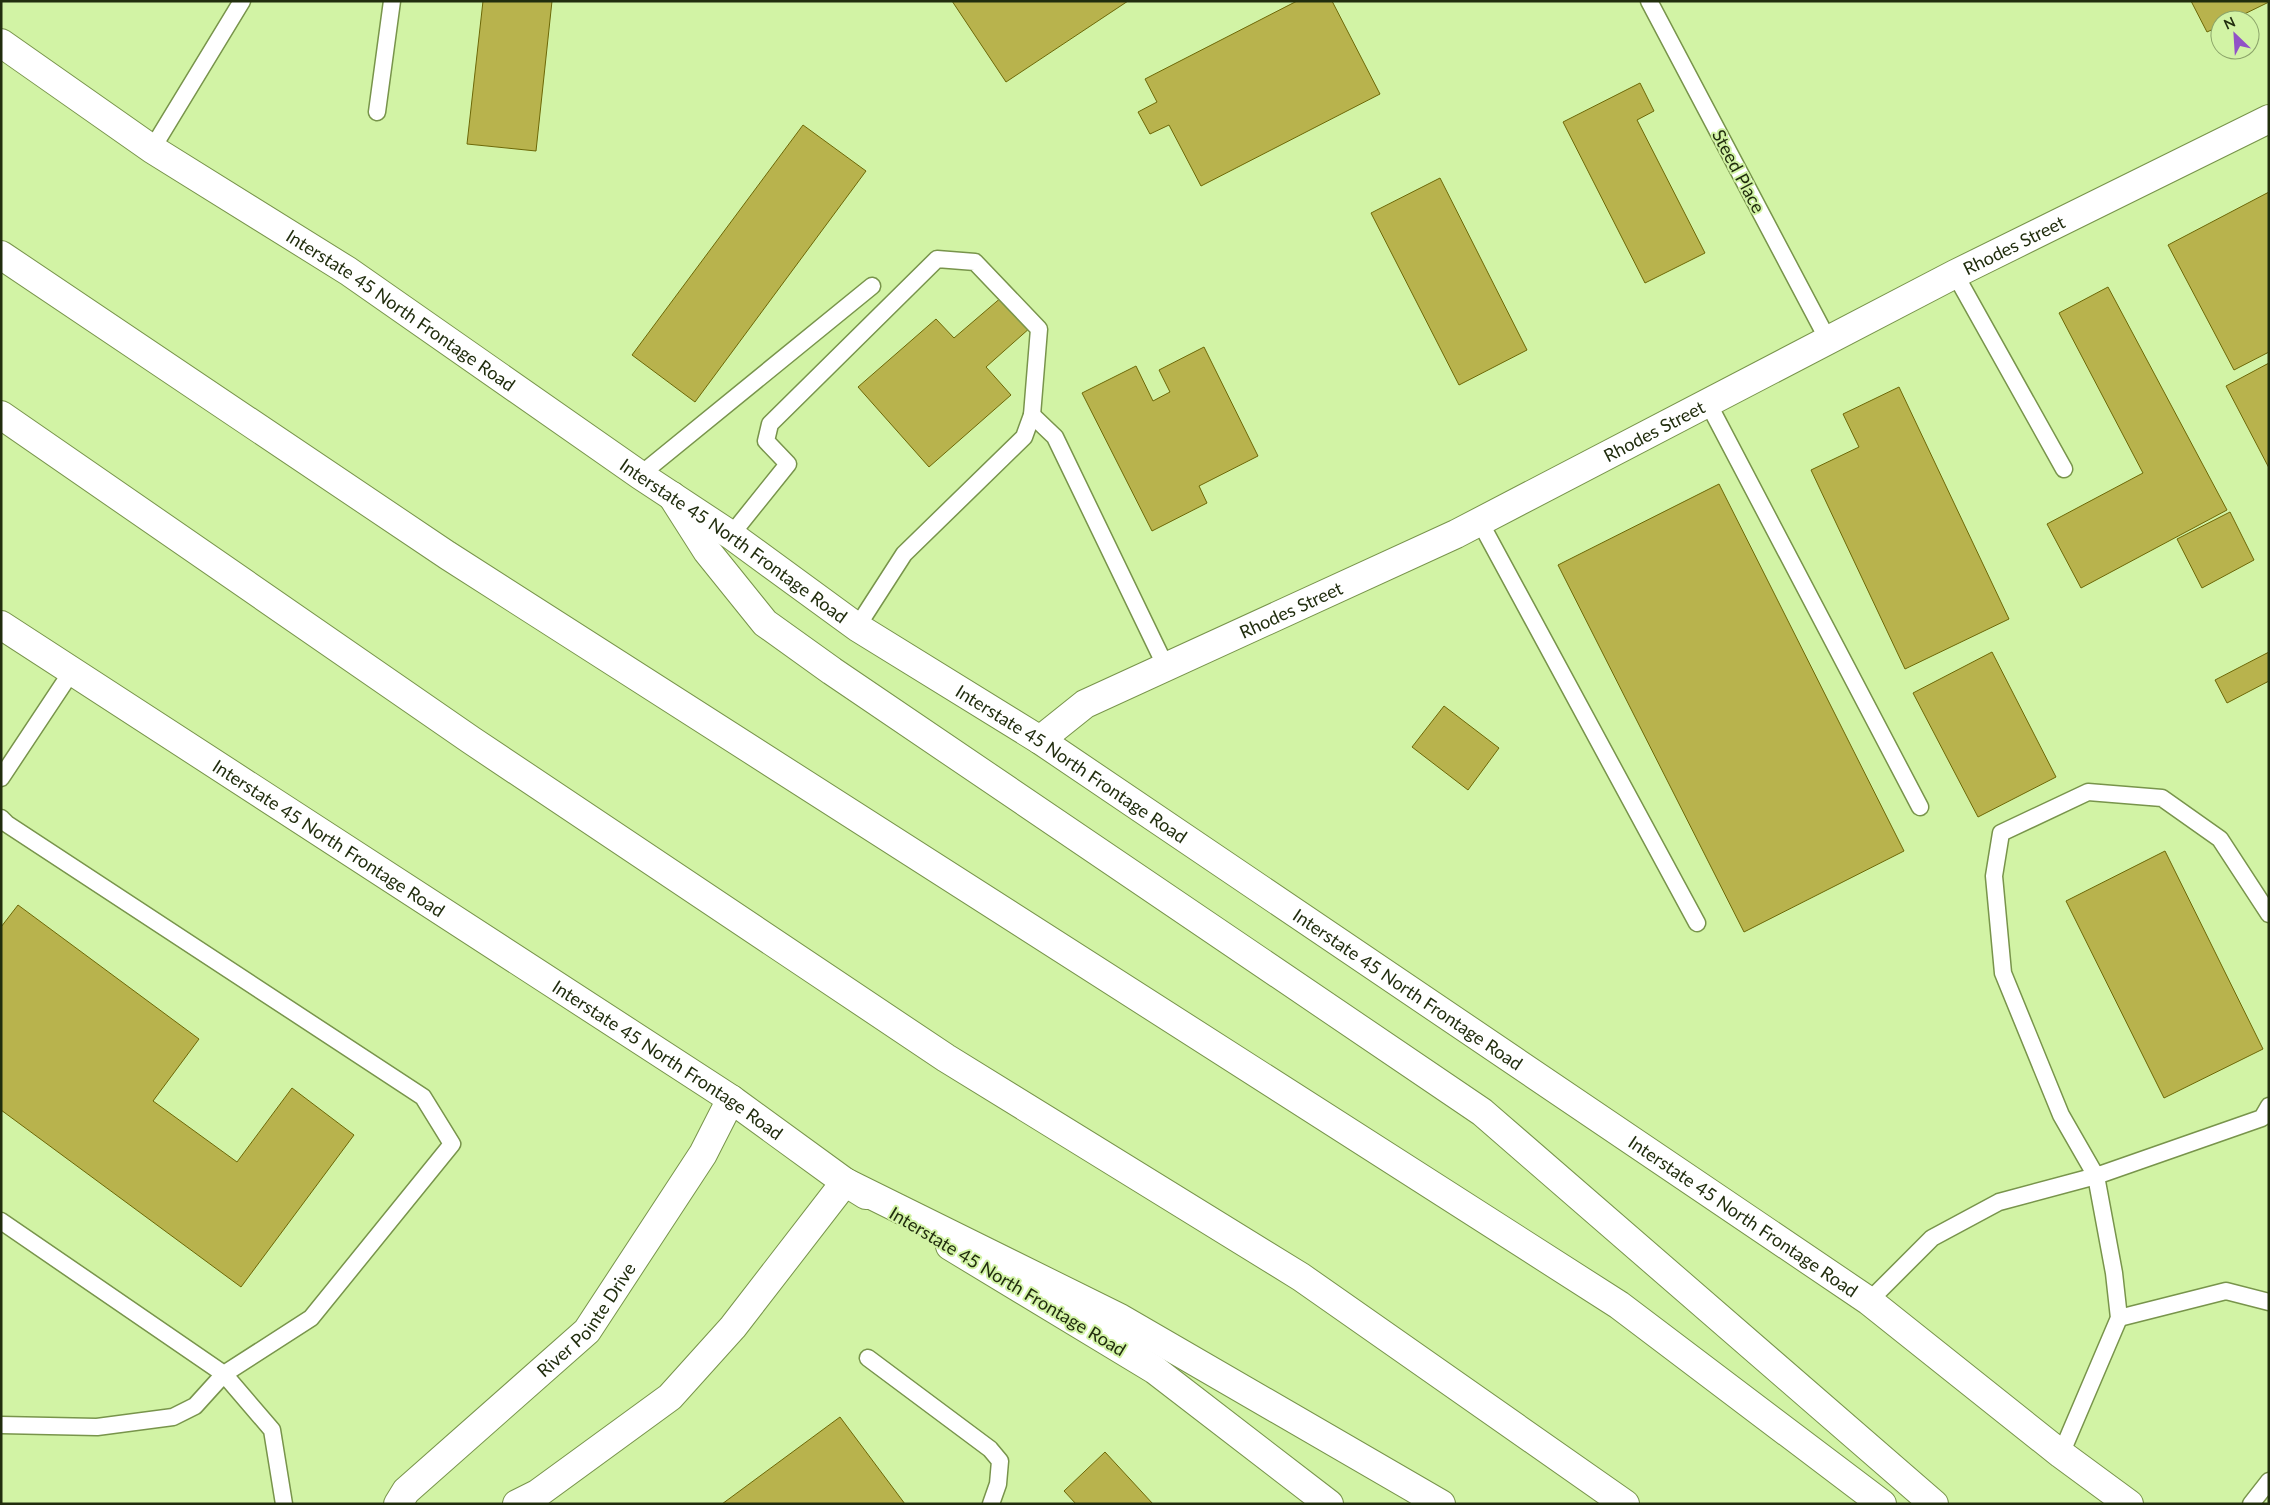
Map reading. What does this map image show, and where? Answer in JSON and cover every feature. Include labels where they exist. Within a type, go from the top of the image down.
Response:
[{"type":"main road","name":"Interstate 45 North Frontage Road","points":[[1,43],[152,149],[348,271],[640,475],[731,535],[857,627],[1040,740],[1869,1301],[2061,1454],[2129,1504]]},
{"type":"main road","name":"Rhodes Street","points":[[1040,740],[1085,704],[1480,522],[1955,274],[2269,119]]},
{"type":"main road","points":[[1,255],[447,555],[1619,1305],[1882,1504]]},
{"type":"main road","points":[[1,415],[471,740],[946,1058],[1300,1277],[1624,1504]]},
{"type":"main road","points":[[672,496],[708,551],[765,623],[832,671],[1482,1112],[1934,1504]]},
{"type":"main road","name":"Interstate 45 North Frontage Road","points":[[1,625],[730,1099],[845,1182],[1155,1370],[1329,1504]]},
{"type":"main road","name":"River Pointe Drive","points":[[406,1499],[587,1331],[703,1154],[730,1099]]},
{"type":"main road","points":[[517,1504],[537,1494],[670,1397],[733,1327],[845,1182],[1120,1318],[1441,1504]]},
{"type":"lane","points":[[152,149],[242,1]]},
{"type":"lane","points":[[377,112],[392,1]]},
{"type":"lane","name":"Steed Place","points":[[1649,1],[1828,340]]},
{"type":"lane","points":[[731,535],[788,464],[766,441],[770,424],[937,259],[974,262],[1039,329],[1032,415],[1024,437],[904,554],[857,627]]},
{"type":"lane","points":[[1955,274],[2064,469]]},
{"type":"lane","points":[[640,475],[872,286]]},
{"type":"lane","points":[[1708,403],[1920,807]]},
{"type":"lane","points":[[1032,415],[1055,437],[1166,666]]},
{"type":"lane","points":[[1480,522],[1697,923]]},
{"type":"lane","points":[[1,778],[72,671]]},
{"type":"lane","points":[[2061,1454],[2119,1318],[2114,1273],[2096,1176],[2061,1116],[2003,972],[1994,876],[2001,833],[2088,792],[2162,798],[2220,839],[2269,914]]},
{"type":"lane","points":[[1,818],[7,824],[423,1097],[452,1144],[312,1318],[224,1374],[195,1406],[173,1417],[97,1427],[1,1425]]},
{"type":"lane","points":[[1869,1301],[1932,1238],[1999,1202],[2096,1176],[2262,1118],[2269,1106]]},
{"type":"lane","points":[[1,1221],[224,1374],[272,1430],[284,1504]]},
{"type":"lane","points":[[2119,1318],[2226,1292],[2269,1302]]},
{"type":"lane","points":[[868,1358],[990,1449],[1000,1461],[998,1484],[991,1504]]},
{"type":"lane","points":[[2251,1504],[2269,1481]]},
{"type":"building","points":[[483,1],[552,1],[536,151],[467,144]]},
{"type":"building","points":[[952,1],[1128,1],[1006,82]]},
{"type":"building","points":[[1297,1],[1332,1],[1380,94],[1201,186],[1169,125],[1150,134],[1138,112],[1157,102],[1145,79]]},
{"type":"building","points":[[2191,1],[2269,1],[2253,10],[2210,10],[2210,31],[2207,32]]},
{"type":"building","points":[[1640,83],[1654,111],[1637,120],[1705,253],[1645,283],[1563,122]]},
{"type":"building","points":[[803,125],[866,171],[695,402],[632,355]]},
{"type":"building","points":[[1440,178],[1527,350],[1459,385],[1371,213]]},
{"type":"building","points":[[2269,192],[2269,352],[2234,370],[2168,245]]},
{"type":"building","points":[[2108,287],[2227,510],[2081,588],[2047,524],[2143,473],[2059,313]]},
{"type":"building","points":[[1003,296],[1031,327],[986,367],[1011,395],[929,467],[858,387],[936,319],[954,338]]},
{"type":"building","points":[[1204,347],[1258,456],[1199,486],[1207,503],[1152,531],[1082,393],[1136,366],[1153,401],[1170,392],[1159,370]]},
{"type":"building","points":[[2269,363],[2269,468],[2226,386]]},
{"type":"building","points":[[1899,387],[2009,619],[1905,669],[1811,470],[1859,447],[1843,414]]},
{"type":"building","points":[[1719,484],[1904,851],[1744,932],[1558,565]]},
{"type":"building","points":[[2230,512],[2254,560],[2202,588],[2177,539]]},
{"type":"building","points":[[1992,652],[2056,777],[1978,817],[1913,693]]},
{"type":"building","points":[[2269,652],[2269,681],[2227,703],[2215,680]]},
{"type":"building","points":[[1444,706],[1499,748],[1468,790],[1412,747]]},
{"type":"building","points":[[2165,851],[2263,1049],[2164,1098],[2066,901]]},
{"type":"building","points":[[18,905],[199,1039],[153,1101],[237,1162],[292,1088],[354,1135],[241,1287],[1,1110],[1,927]]},
{"type":"building","points":[[840,1417],[905,1504],[722,1504]]},
{"type":"building","points":[[1105,1452],[1153,1504],[1076,1504],[1064,1491]]}]
